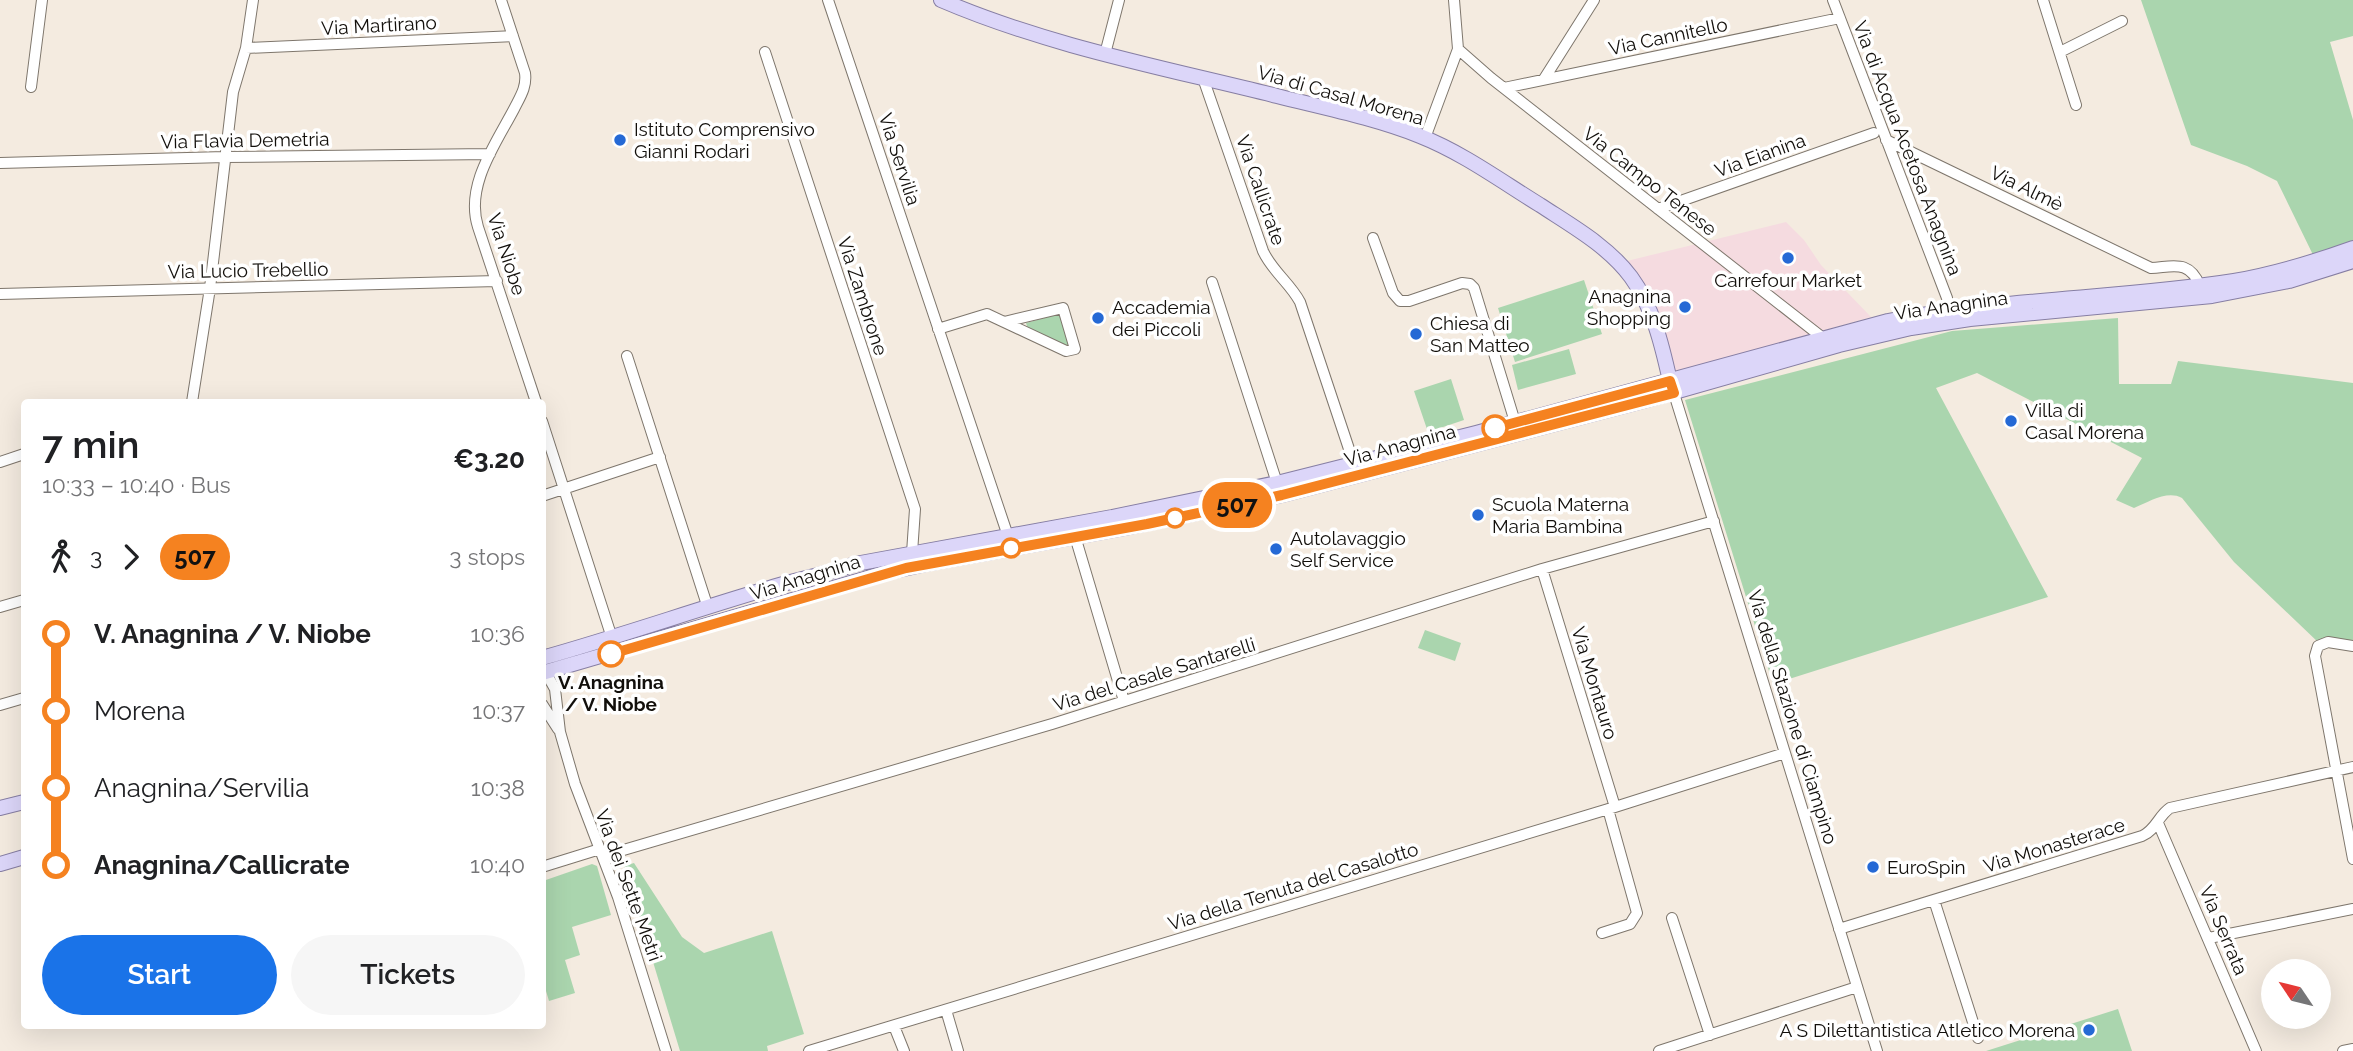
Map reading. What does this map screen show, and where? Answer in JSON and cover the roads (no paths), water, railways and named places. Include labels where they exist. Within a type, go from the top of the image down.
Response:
[{"type":"main road","name":"Via di Casal Morena","points":[[941,0],[966,5],[1047,38],[1344,113],[1425,138],[1494,176],[1571,226],[1609,254],[1630,275],[1651,315],[1672,387]]},
{"type":"main road","name":"Via Anagnina","points":[[546,657],[855,564],[1112,517],[1277,483],[1651,385],[1672,387],[1705,372],[1888,321],[1949,310],[2200,286],[2264,275],[2353,248]]},
{"type":"main road","name":"Via Anagnina","points":[[546,674],[906,568],[1282,495],[1672,387],[1839,345],[1938,323],[2212,296],[2289,281],[2353,261]]},
{"type":"main road","points":[[1651,385],[1663,352],[1684,368],[1705,372]]},
{"type":"main road","points":[[0,808],[21,803]]},
{"type":"main road","points":[[0,864],[21,858]]},
{"type":"street","points":[[31,87],[42,0]]},
{"type":"street","points":[[192,399],[210,288],[233,92],[246,48],[253,0]]},
{"type":"street","name":"Via Niobe","points":[[501,0],[525,73],[525,84],[490,155],[479,182],[474,209],[535,399]]},
{"type":"street","name":"Via Servilia","points":[[828,0],[1008,536]]},
{"type":"street","points":[[1105,54],[1119,0]]},
{"type":"street","points":[[1425,138],[1458,49],[1454,0]]},
{"type":"street","points":[[1544,79],[1594,0]]},
{"type":"street","name":"Via di Acqua Acetosa Anagnina","points":[[1833,0],[1947,298],[1949,310]]},
{"type":"street","points":[[2043,0],[2076,105]]},
{"type":"street","name":"Via Cannitello","points":[[1504,88],[1840,18]]},
{"type":"street","points":[[2060,52],[2122,21]]},
{"type":"street","name":"Via Martirano","points":[[246,48],[513,36]]},
{"type":"street","name":"Via Campo Tenese","points":[[1458,49],[1504,88],[1824,338]]},
{"type":"street","name":"Via Zambrone","points":[[765,52],[915,509],[912,553]]},
{"type":"street","name":"Via Callicrate","points":[[1203,78],[1264,253],[1273,269],[1295,293],[1301,306],[1354,464]]},
{"type":"street","name":"Via Eianina","points":[[1658,209],[1874,133]]},
{"type":"street","name":"Via Almè","points":[[1886,140],[2151,268],[2168,265],[2186,268],[2194,274],[2200,286]]},
{"type":"street","name":"Via Flavia Demetria","points":[[0,163],[225,157],[490,155]]},
{"type":"street","points":[[1373,238],[1393,293],[1400,301],[1409,301],[1462,283],[1474,288],[1515,422]]},
{"type":"street","name":"Via Lucio Trebellio","points":[[0,293],[497,281]]},
{"type":"street","points":[[1212,282],[1277,483]]},
{"type":"street","points":[[938,329],[987,314],[1004,322],[1066,351],[1075,349],[1063,308],[1004,322]]},
{"type":"street","points":[[1938,323],[1949,310]]},
{"type":"street","points":[[627,356],[708,608]]},
{"type":"street","name":"Via della Stazione di Ciampino","points":[[1672,387],[1877,1051]]},
{"type":"street","points":[[546,433],[612,638]]},
{"type":"street","points":[[3,461],[21,455]]},
{"type":"street","points":[[546,495],[660,457]]},
{"type":"street","name":"Via del Casale Santarelli","points":[[546,866],[602,853],[1124,701],[1542,569],[1714,521]]},
{"type":"street","points":[[1073,537],[1124,701]]},
{"type":"street","name":"Via Montauro","points":[[1542,569],[1611,808],[1637,913],[1630,924],[1602,933]]},
{"type":"street","points":[[807,598],[810,589],[808,577]]},
{"type":"street","points":[[0,607],[21,601]]},
{"type":"street","points":[[2353,646],[2332,642],[2320,644],[2315,651],[2353,859]]},
{"type":"street","name":"Via dei Sette Metri","points":[[546,678],[555,689],[560,732],[580,798],[618,897],[666,1051]]},
{"type":"street","points":[[0,705],[21,699]]},
{"type":"street","name":"Via dei Sette Metri","points":[[546,710],[560,732]]},
{"type":"street","name":"Via della Tenuta del Casalotto","points":[[809,1051],[838,1047],[894,1026],[1785,753]]},
{"type":"street","name":"Via Monasterace","points":[[1839,929],[2142,836],[2151,831],[2170,808],[2353,768]]},
{"type":"street","name":"Via Serrata","points":[[2158,823],[2256,1051]]},
{"type":"street","points":[[1934,901],[1978,1038]]},
{"type":"street","points":[[2209,938],[2353,909]]},
{"type":"street","points":[[1672,918],[1710,1035]]},
{"type":"street","points":[[1659,1051],[1857,987]]},
{"type":"street","points":[[946,1010],[958,1051]]},
{"type":"street","points":[[894,1026],[904,1051]]},
{"type":"street","points":[[2343,1051],[2353,1049]]},
{"type":"place","name":"Istituto Comprensivo Gianni Rodari","points":[[620,140]]},
{"type":"place","name":"Carrefour Market","points":[[1788,258]]},
{"type":"place","name":"Anagnina Shopping","points":[[1685,307]]},
{"type":"place","name":"Accademia dei Piccoli","points":[[1098,318]]},
{"type":"place","name":"Chiesa di San Matteo","points":[[1416,334]]},
{"type":"place","name":"Villa di Casal Morena","points":[[2011,421]]},
{"type":"place","name":"Scuola Materna Maria Bambina","points":[[1478,515]]},
{"type":"place","name":"Autolavaggio Self Service","points":[[1276,549]]},
{"type":"place","name":"V. Anagnina / V. Niobe","points":[[611,654]]},
{"type":"place","name":"EuroSpin","points":[[1873,867]]},
{"type":"place","name":"A S Dilettantistica Atletico Morena","points":[[2089,1030]]}]
